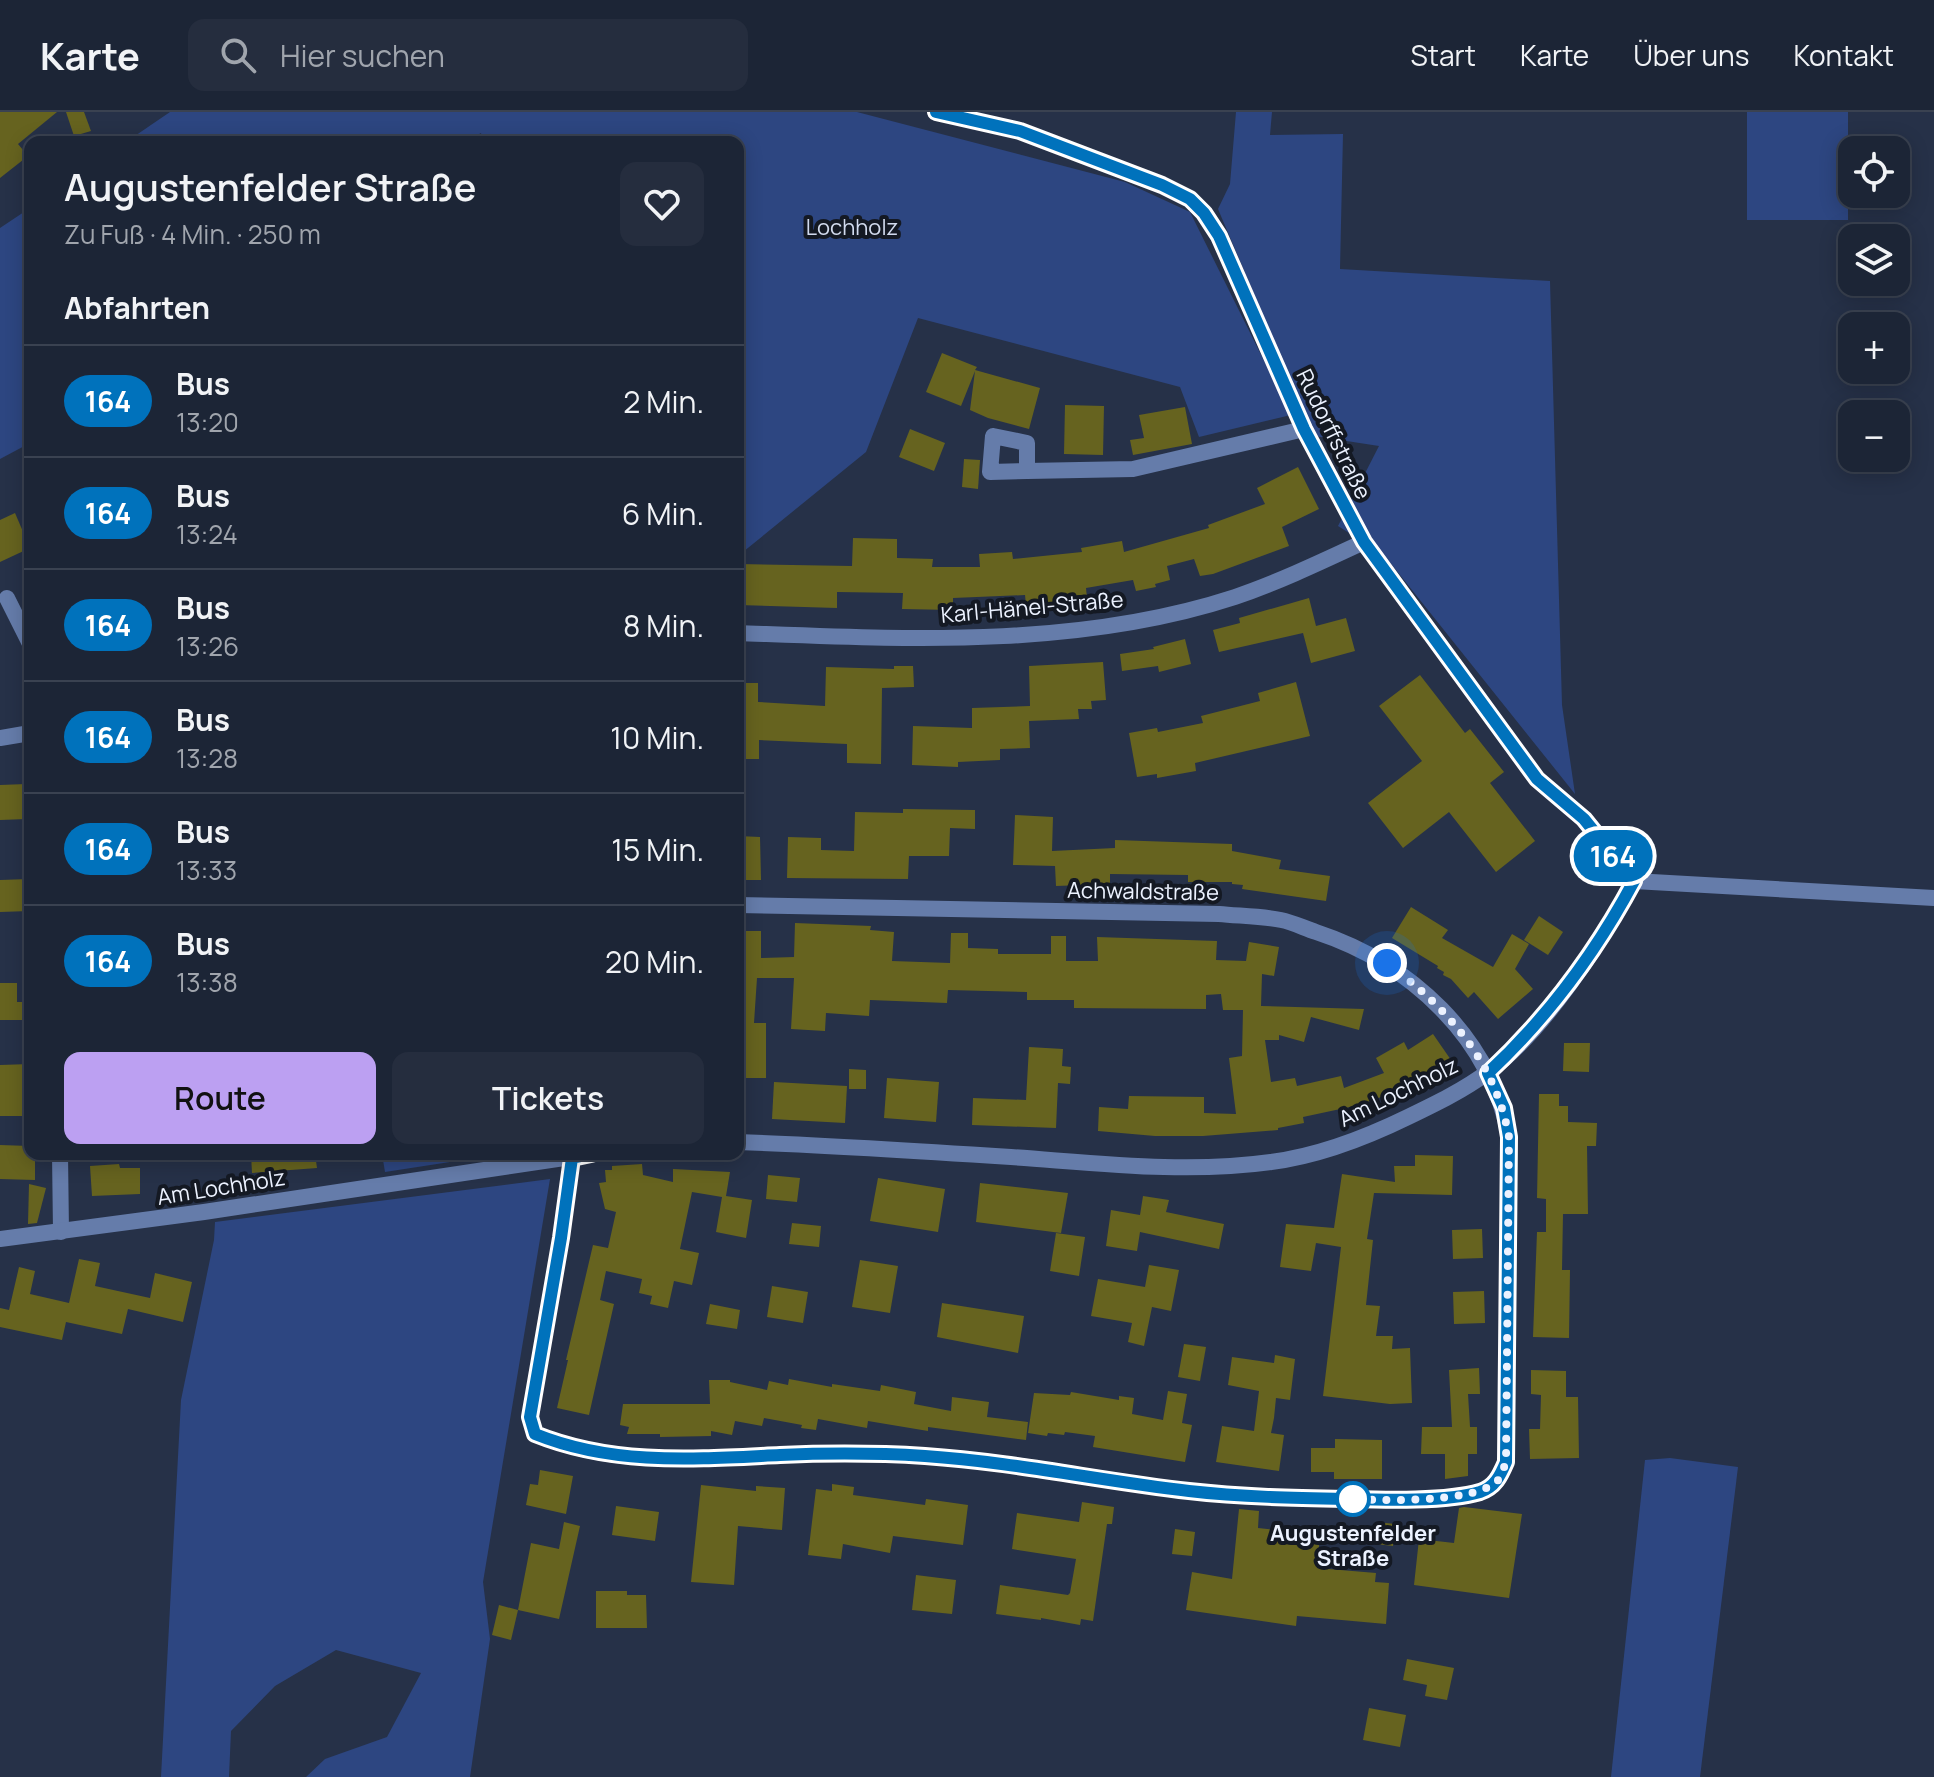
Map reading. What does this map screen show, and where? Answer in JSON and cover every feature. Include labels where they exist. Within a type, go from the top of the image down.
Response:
[{"type":"street","name":"Rudorffstraße","points":[[936,112],[1020,131],[1129,171],[1190,199],[1204,213],[1219,236],[1304,429],[1364,542],[1537,779],[1584,819],[1634,881]]},
{"type":"street","points":[[1027,471],[1133,469],[1304,429]]},
{"type":"street","name":"Karl-Hänel-Straße","points":[[744,633],[955,638],[1085,629],[1169,614],[1233,597],[1296,574],[1364,542]]},
{"type":"street","points":[[7,598],[24,632]]},
{"type":"street","points":[[0,738],[24,734]]},
{"type":"street","points":[[1634,881],[1934,898]]},
{"type":"street","name":"Am Lochholz","points":[[744,1142],[875,1147],[1160,1167],[1223,1167],[1273,1162],[1324,1150],[1377,1132],[1437,1103],[1488,1073],[1522,1042],[1551,1008],[1615,916],[1634,881]]},
{"type":"street","name":"Achwaldstraße","points":[[744,905],[1219,914],[1281,920],[1342,940],[1387,963],[1425,991],[1452,1020],[1488,1073]]},
{"type":"street","points":[[572,1160],[530,1417],[535,1434],[560,1444],[636,1459],[717,1460],[851,1452],[928,1456],[1000,1463],[1188,1491],[1248,1496],[1370,1500],[1435,1498],[1481,1492],[1498,1481],[1506,1462],[1509,1137],[1504,1108],[1488,1073]]},
{"type":"street","points":[[60,1160],[61,1232]]},
{"type":"street","name":"Am Lochholz","points":[[0,1239],[558,1160]]},
{"type":"green space","name":"Lochholz","points":[[170,112],[857,112],[1125,182],[1190,212],[1291,415],[1199,437],[1180,387],[918,318],[866,452],[744,551],[744,136],[482,136],[481,133],[476,136],[135,136]]},
{"type":"green space","points":[[1236,112],[1272,112],[1270,135],[1343,134],[1340,269],[1550,281],[1562,705],[1575,794],[1384,555],[1338,526],[1379,446],[1314,436],[1218,209],[1230,184]]},
{"type":"green space","points":[[1747,112],[1848,112],[1848,136],[1838,136],[1838,208],[1848,208],[1848,220],[1747,220]]},
{"type":"green space","points":[[24,212],[24,446],[0,459],[0,228]]},
{"type":"green space","points":[[383,1160],[463,1160],[385,1172]]},
{"type":"green space","points":[[550,1179],[483,1582],[490,1639],[470,1777],[306,1777],[325,1759],[387,1737],[421,1673],[336,1650],[275,1686],[231,1731],[229,1777],[161,1777],[181,1400],[215,1222]]},
{"type":"green space","points":[[1670,1458],[1738,1467],[1700,1777],[1611,1777],[1645,1460]]},
{"type":"building","points":[[0,112],[57,112],[24,136],[18,144],[24,151],[24,159],[0,178]]},
{"type":"building","points":[[66,112],[84,112],[91,131],[74,136]]},
{"type":"building","points":[[942,353],[977,367],[975,370],[1040,388],[1029,429],[970,410],[975,371],[961,406],[926,392]]},
{"type":"building","points":[[1065,405],[1104,406],[1103,455],[1064,454]]},
{"type":"building","points":[[1185,407],[1192,444],[1133,455],[1130,440],[1144,438],[1139,415]]},
{"type":"building","points":[[910,429],[945,443],[934,471],[899,457]]},
{"type":"building","points":[[964,459],[980,460],[978,489],[962,487]]},
{"type":"building","points":[[1298,467],[1319,509],[1282,527],[1289,546],[1213,574],[1200,576],[1194,559],[1167,566],[1170,580],[1155,584],[1156,587],[1136,591],[1133,580],[1086,588],[1087,598],[1026,605],[1025,595],[953,598],[953,610],[902,609],[903,593],[837,592],[837,608],[744,605],[744,564],[852,566],[853,538],[897,539],[897,558],[933,559],[932,567],[980,567],[979,554],[1012,552],[1013,559],[1082,552],[1081,548],[1122,541],[1124,552],[1209,528],[1208,525],[1265,504],[1257,488]]},
{"type":"building","points":[[15,513],[24,534],[24,551],[0,562],[0,520]]},
{"type":"building","points":[[1309,598],[1316,626],[1346,618],[1355,651],[1311,663],[1303,633],[1219,652],[1213,630],[1240,623],[1239,618]]},
{"type":"building","points":[[1185,639],[1191,664],[1159,672],[1158,666],[1122,671],[1120,654],[1154,649]]},
{"type":"building","points":[[1103,662],[1106,700],[1091,701],[1092,709],[1078,709],[1079,719],[1029,721],[1030,748],[1000,749],[1000,760],[958,762],[958,767],[912,765],[913,726],[972,728],[972,708],[1030,706],[1029,666]]},
{"type":"building","points":[[894,666],[913,666],[914,687],[882,688],[881,764],[847,763],[847,744],[759,740],[759,759],[744,759],[744,683],[758,683],[758,702],[825,706],[826,667],[894,669]]},
{"type":"building","points":[[1420,675],[1465,733],[1470,729],[1504,772],[1490,783],[1535,841],[1496,872],[1449,812],[1403,848],[1368,803],[1422,761],[1379,706]]},
{"type":"building","points":[[1296,682],[1310,736],[1195,763],[1196,771],[1157,778],[1157,774],[1137,777],[1129,733],[1157,728],[1158,732],[1203,723],[1201,716],[1260,701],[1258,693]]},
{"type":"building","points":[[24,784],[24,819],[0,820],[0,785]]},
{"type":"building","points":[[903,809],[975,810],[975,829],[950,828],[949,856],[909,856],[908,879],[787,878],[788,837],[821,838],[821,850],[854,851],[855,812],[903,813]]},
{"type":"building","points":[[1015,815],[1053,817],[1052,851],[1115,848],[1115,840],[1232,844],[1232,851],[1281,860],[1279,869],[1330,876],[1326,901],[1242,889],[1243,885],[1232,882],[1188,882],[1188,875],[1110,874],[1110,884],[1056,886],[1055,866],[1013,865]]},
{"type":"building","points":[[744,836],[760,837],[761,880],[744,880]]},
{"type":"building","points":[[24,879],[24,911],[0,912],[0,880]]},
{"type":"building","points":[[1411,907],[1448,930],[1442,938],[1493,967],[1512,934],[1529,944],[1515,969],[1533,989],[1498,1019],[1474,992],[1468,998],[1451,979],[1443,975],[1438,966],[1392,938]]},
{"type":"building","points":[[1539,916],[1563,932],[1548,955],[1524,940]]},
{"type":"building","points":[[795,923],[871,926],[870,930],[894,932],[892,961],[950,963],[951,933],[968,933],[968,948],[998,949],[998,954],[1051,954],[1051,936],[1066,936],[1066,961],[1098,961],[1097,937],[1217,941],[1216,960],[1246,961],[1249,942],[1279,947],[1274,976],[1262,974],[1261,1006],[1364,1009],[1359,1030],[1311,1017],[1304,1042],[1279,1035],[1279,1040],[1265,1040],[1271,1082],[1295,1078],[1297,1086],[1341,1076],[1344,1088],[1384,1073],[1376,1058],[1404,1042],[1408,1050],[1433,1034],[1451,1060],[1428,1076],[1395,1092],[1359,1105],[1303,1117],[1304,1123],[1278,1130],[1203,1136],[1098,1131],[1099,1107],[1128,1109],[1129,1096],[1204,1097],[1204,1113],[1236,1114],[1229,1058],[1242,1056],[1243,1010],[1223,1010],[1221,994],[1206,995],[1206,1009],[1074,1008],[1074,1000],[1027,1000],[1027,992],[948,990],[947,1003],[870,1000],[869,1016],[826,1013],[825,1031],[791,1029],[794,978],[757,978],[754,1023],[766,1023],[766,1078],[744,1078],[744,931],[761,931],[761,958],[794,957]]},
{"type":"building","points":[[0,983],[17,983],[17,1002],[24,1002],[24,1020],[0,1020]]},
{"type":"building","points":[[1564,1043],[1590,1043],[1589,1072],[1563,1071]]},
{"type":"building","points":[[1029,1047],[1063,1049],[1062,1066],[1071,1067],[1070,1084],[1058,1083],[1056,1128],[972,1125],[973,1098],[1026,1100]]},
{"type":"building","points":[[24,1064],[24,1116],[0,1116],[0,1065]]},
{"type":"building","points":[[849,1069],[866,1070],[866,1089],[849,1089]]},
{"type":"building","points":[[887,1078],[939,1082],[936,1122],[884,1118]]},
{"type":"building","points":[[774,1082],[847,1086],[845,1123],[772,1119]]},
{"type":"building","points":[[1539,1094],[1559,1094],[1559,1106],[1568,1106],[1568,1122],[1597,1123],[1596,1146],[1587,1146],[1588,1214],[1563,1214],[1562,1270],[1570,1270],[1569,1338],[1533,1337],[1537,1232],[1546,1232],[1546,1199],[1537,1198]]},
{"type":"building","points":[[0,1145],[24,1146],[24,1160],[35,1160],[35,1180],[0,1179]]},
{"type":"building","points":[[1415,1155],[1453,1156],[1452,1195],[1374,1193],[1367,1239],[1373,1240],[1366,1305],[1380,1306],[1376,1336],[1393,1336],[1392,1349],[1410,1348],[1412,1403],[1390,1404],[1323,1396],[1341,1247],[1316,1243],[1311,1271],[1280,1267],[1286,1224],[1334,1228],[1342,1174],[1395,1182],[1394,1166],[1415,1166]]},
{"type":"building","points":[[251,1160],[316,1160],[317,1168],[252,1173]]},
{"type":"building","points":[[119,1164],[120,1168],[140,1168],[140,1194],[92,1196],[90,1166]]},
{"type":"building","points":[[642,1164],[643,1175],[673,1182],[673,1169],[730,1172],[726,1196],[752,1200],[746,1238],[716,1232],[722,1197],[692,1192],[680,1249],[699,1253],[692,1285],[674,1281],[668,1308],[650,1304],[652,1296],[639,1293],[642,1279],[606,1271],[600,1300],[614,1304],[589,1415],[557,1408],[593,1245],[608,1248],[616,1212],[605,1209],[599,1183],[606,1182],[605,1170],[612,1170],[612,1166]]},
{"type":"building","points":[[768,1175],[800,1178],[797,1202],[766,1199]]},
{"type":"building","points":[[878,1178],[945,1189],[938,1232],[870,1221]]},
{"type":"building","points":[[980,1183],[1068,1193],[1061,1233],[976,1222]]},
{"type":"building","points":[[29,1184],[46,1188],[37,1223],[28,1224]]},
{"type":"building","points":[[1143,1196],[1169,1200],[1166,1212],[1224,1224],[1219,1249],[1140,1232],[1137,1251],[1106,1246],[1111,1210],[1140,1215]]},
{"type":"building","points":[[792,1223],[821,1226],[819,1247],[789,1244]]},
{"type":"building","points":[[1482,1229],[1483,1258],[1453,1259],[1452,1230]]},
{"type":"building","points":[[1056,1233],[1085,1237],[1079,1276],[1050,1271]]},
{"type":"building","points":[[79,1259],[100,1263],[95,1286],[150,1298],[155,1273],[192,1282],[183,1322],[128,1309],[122,1334],[66,1322],[62,1340],[0,1327],[0,1308],[9,1310],[19,1267],[35,1271],[30,1294],[69,1303]]},
{"type":"building","points":[[860,1260],[898,1266],[890,1313],[852,1307]]},
{"type":"building","points":[[1149,1265],[1179,1270],[1171,1311],[1152,1307],[1144,1346],[1128,1342],[1132,1323],[1091,1316],[1098,1279],[1145,1287]]},
{"type":"building","points":[[772,1286],[808,1292],[803,1323],[767,1317]]},
{"type":"building","points":[[1484,1291],[1485,1323],[1454,1324],[1453,1292]]},
{"type":"building","points":[[942,1303],[1024,1316],[1018,1353],[937,1337]]},
{"type":"building","points":[[710,1304],[740,1310],[737,1329],[706,1324]]},
{"type":"building","points":[[1184,1344],[1206,1347],[1200,1381],[1178,1377]]},
{"type":"building","points":[[1275,1355],[1295,1359],[1290,1400],[1276,1398],[1271,1433],[1284,1435],[1279,1471],[1216,1462],[1222,1426],[1254,1431],[1259,1391],[1228,1385],[1232,1357],[1274,1363]]},
{"type":"building","points":[[1479,1368],[1480,1394],[1468,1394],[1470,1427],[1477,1427],[1477,1454],[1468,1454],[1468,1476],[1445,1479],[1445,1454],[1421,1454],[1422,1427],[1452,1427],[1449,1370]]},
{"type":"building","points":[[1531,1370],[1566,1371],[1566,1397],[1578,1397],[1579,1458],[1530,1459],[1529,1429],[1540,1429],[1541,1395],[1531,1394]]},
{"type":"building","points":[[789,1379],[880,1391],[881,1385],[916,1392],[914,1404],[951,1411],[952,1397],[989,1402],[987,1417],[1028,1422],[1026,1440],[928,1427],[928,1431],[868,1421],[867,1428],[818,1419],[816,1430],[764,1418],[762,1426],[735,1421],[732,1435],[711,1431],[711,1436],[627,1434],[629,1427],[620,1425],[623,1404],[710,1404],[709,1380],[730,1380],[767,1390],[769,1381],[788,1385]]},
{"type":"building","points":[[1168,1391],[1187,1394],[1182,1423],[1192,1425],[1185,1462],[1093,1447],[1095,1436],[1065,1432],[1064,1435],[1048,1433],[1047,1436],[1028,1433],[1034,1393],[1070,1395],[1071,1392],[1119,1400],[1119,1396],[1134,1398],[1132,1414],[1163,1420]]},
{"type":"building","points":[[1335,1439],[1382,1440],[1382,1479],[1334,1479],[1334,1472],[1311,1472],[1311,1448],[1335,1448]]},
{"type":"building","points":[[540,1470],[573,1476],[566,1514],[526,1505],[530,1484],[538,1485]]},
{"type":"building","points":[[832,1484],[854,1487],[853,1495],[925,1505],[926,1499],[968,1505],[963,1545],[893,1536],[890,1553],[843,1544],[841,1559],[808,1555],[816,1489],[832,1491]]},
{"type":"building","points":[[701,1485],[756,1491],[756,1486],[785,1488],[782,1530],[738,1526],[734,1585],[691,1582]]},
{"type":"building","points":[[1082,1502],[1114,1507],[1112,1524],[1107,1524],[1093,1621],[1081,1619],[1080,1625],[996,1614],[1000,1585],[1070,1593],[1076,1559],[1012,1549],[1017,1513],[1079,1522]]},
{"type":"building","points":[[616,1506],[659,1512],[655,1541],[612,1535]]},
{"type":"building","points":[[1459,1508],[1522,1514],[1509,1598],[1414,1585],[1419,1539],[1454,1543]]},
{"type":"building","points":[[1239,1509],[1259,1511],[1258,1528],[1320,1535],[1317,1568],[1376,1573],[1375,1582],[1389,1583],[1386,1624],[1297,1616],[1296,1626],[1186,1610],[1192,1572],[1232,1579]]},
{"type":"building","points":[[564,1522],[580,1526],[559,1619],[518,1610],[531,1543],[559,1549]]},
{"type":"building","points":[[1377,1522],[1395,1524],[1393,1546],[1376,1544]]},
{"type":"building","points":[[1175,1529],[1195,1532],[1192,1556],[1172,1554]]},
{"type":"building","points":[[916,1575],[956,1580],[952,1614],[912,1610]]},
{"type":"building","points":[[596,1591],[627,1591],[627,1595],[646,1595],[647,1628],[596,1628]]},
{"type":"building","points":[[499,1605],[518,1610],[511,1640],[492,1635]]},
{"type":"building","points":[[1407,1659],[1454,1668],[1447,1700],[1425,1696],[1427,1685],[1403,1680]]},
{"type":"building","points":[[1369,1708],[1406,1715],[1400,1747],[1363,1740]]},
{"type":"bus line","name":"164","points":[[572,1160],[530,1417],[535,1434],[560,1444],[636,1459],[717,1460],[851,1452],[928,1456],[1000,1463],[1188,1491],[1313,1499],[1391,1500],[1481,1492],[1498,1481],[1506,1462],[1509,1137],[1504,1108],[1488,1073],[1522,1042],[1551,1008],[1615,916],[1634,881],[1584,819],[1537,779],[1364,542],[1304,429],[1219,236],[1204,213],[1190,199],[1129,171],[1020,131],[936,112]]},
{"type":"place","name":"Augustenfelder Straße","points":[[1353,1499]]},
{"type":"route","points":[[1353,1499],[1341,1499],[1435,1498],[1481,1492],[1498,1481],[1506,1462],[1509,1137],[1504,1108],[1488,1073],[1452,1020],[1425,991],[1387,963]]}]
